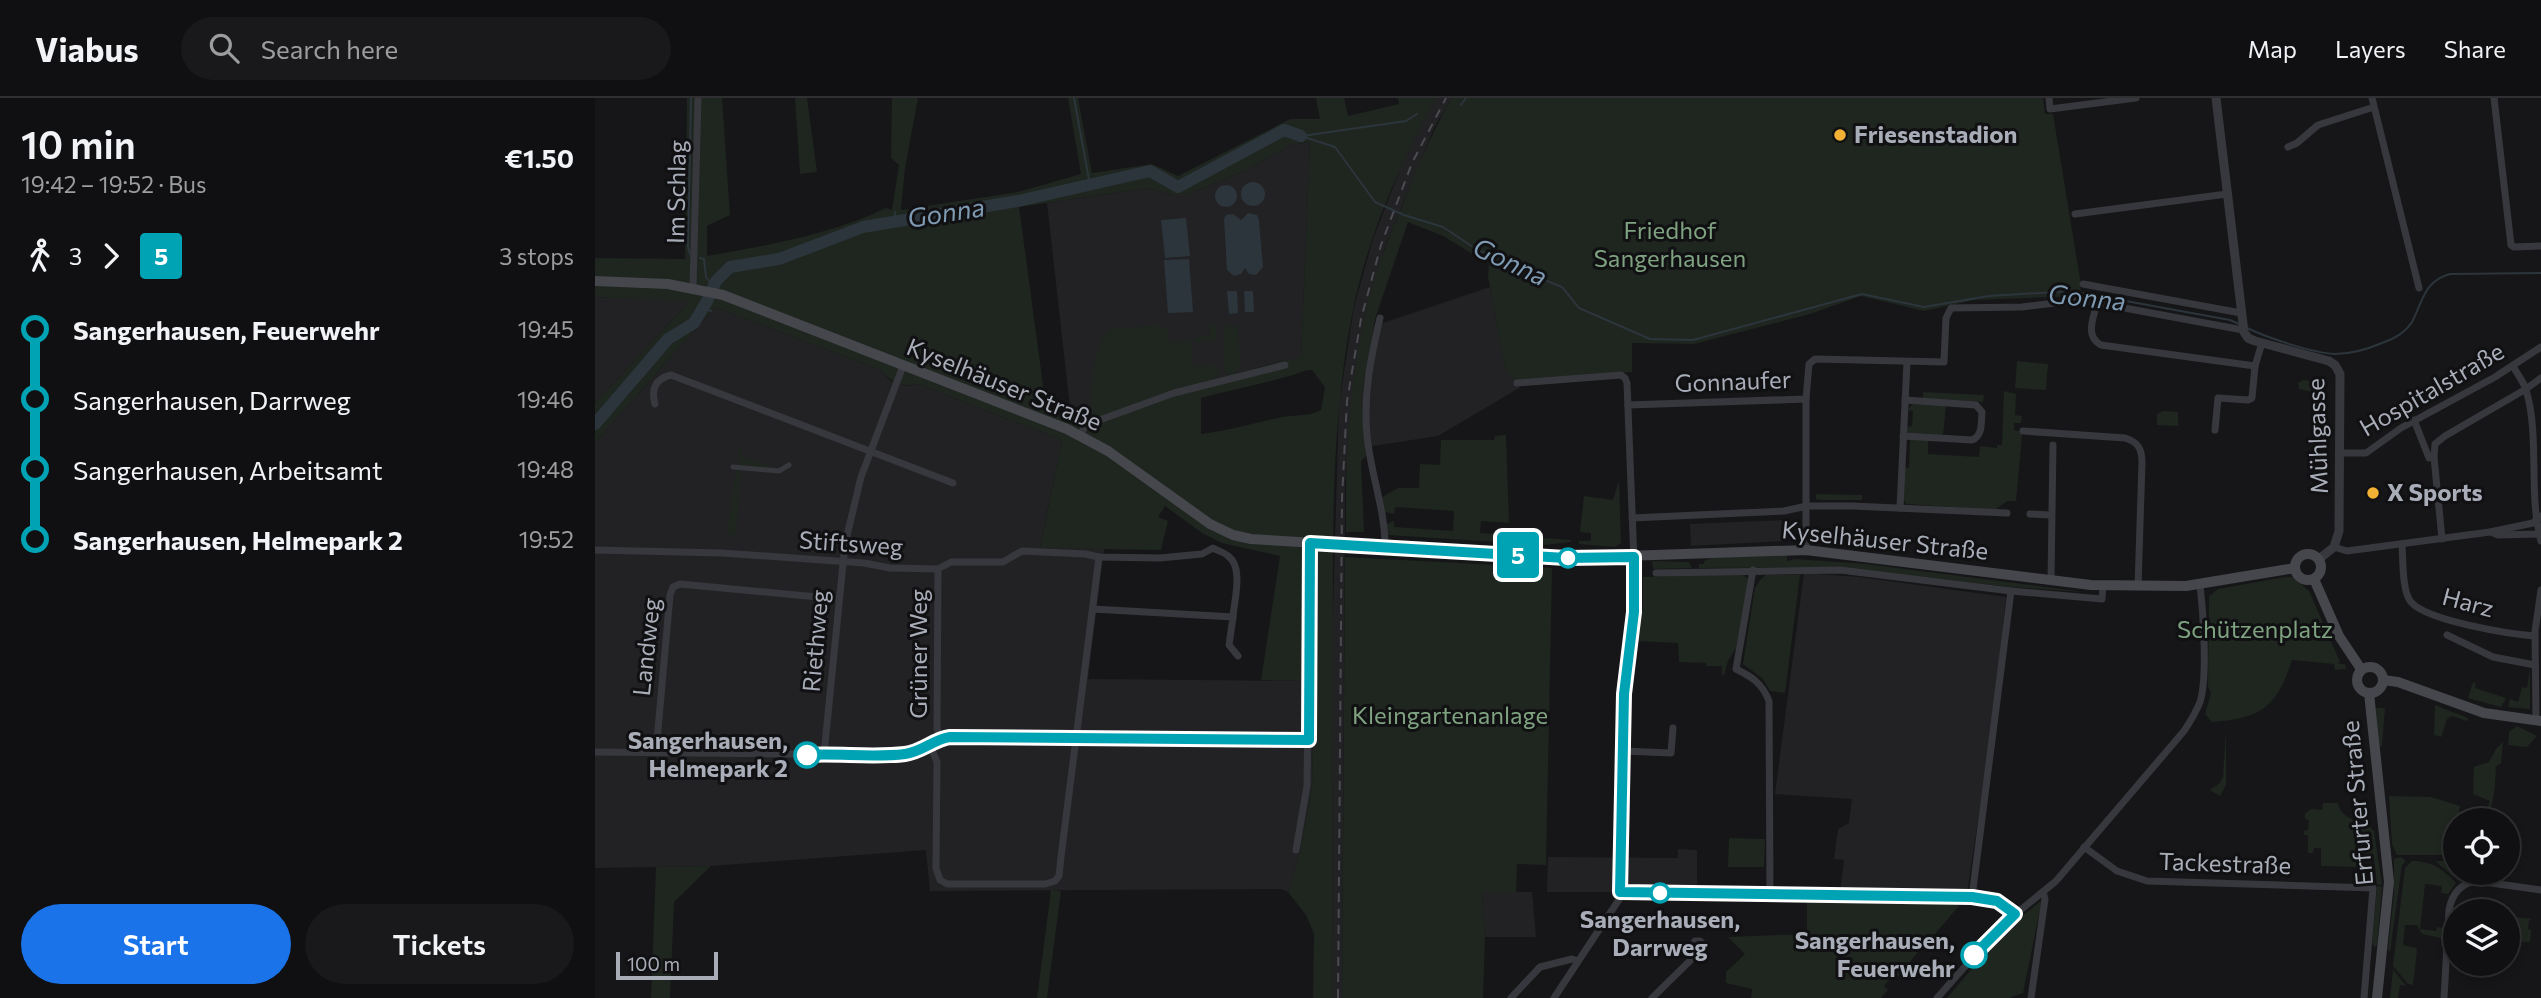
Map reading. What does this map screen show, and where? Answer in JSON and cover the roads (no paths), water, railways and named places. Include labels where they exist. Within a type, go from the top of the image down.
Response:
[{"type":"main road","points":[[595,281],[696,288]]},
{"type":"main road","name":"Kyselhäuser Straße","points":[[696,288],[723,295],[1080,435],[1210,524],[1251,539],[1566,558],[1806,550],[2103,586],[2138,587],[2200,584],[2295,568]]},
{"type":"main road","points":[[2304,554],[2314,554],[2319,559],[2322,569],[2314,579],[2302,578],[2295,568],[2296,560],[2304,554]]},
{"type":"main road","points":[[2314,579],[2342,641],[2361,669]]},
{"type":"main road","points":[[2374,667],[2381,673],[2383,680],[2379,689],[2369,693],[2362,691],[2357,683],[2361,669],[2374,667]]},
{"type":"main road","points":[[2383,680],[2399,682],[2479,712],[2538,721]]},
{"type":"main road","name":"Erfurter Straße","points":[[2369,693],[2388,874],[2377,998]]},
{"type":"street","name":"Im Schlag","points":[[696,288],[698,98]]},
{"type":"street","points":[[2049,98],[2050,109],[2136,98]]},
{"type":"street","points":[[2216,98],[2242,323]]},
{"type":"street","points":[[2372,98],[2419,288]]},
{"type":"street","points":[[2494,98],[2510,241],[2514,247],[2541,246]]},
{"type":"street","points":[[2288,146],[2297,143],[2318,125],[2374,107]]},
{"type":"street","points":[[2075,214],[2227,194]]},
{"type":"street","points":[[2083,284],[2242,323]]},
{"type":"street","name":"Gonnaufer","points":[[1628,405],[1806,399],[1809,364],[1815,359],[1944,362],[1947,318],[1951,308],[2022,307],[2079,299],[2097,302]]},
{"type":"street","points":[[2242,323],[2097,302],[2091,334],[2094,341],[2101,345],[2255,366]]},
{"type":"street","points":[[1380,318],[1367,376],[1366,399],[1367,436],[1385,546]]},
{"type":"street","name":"Mühlgasse","points":[[2242,323],[2248,338],[2329,361],[2337,368],[2340,381],[2339,531],[2334,547]]},
{"type":"street","points":[[2215,430],[2218,398],[2251,399],[2255,366],[2262,343]]},
{"type":"street","name":"Hospitalstraße","points":[[2339,453],[2366,453],[2414,420],[2513,366],[2541,347]]},
{"type":"street","points":[[1900,508],[1907,362]]},
{"type":"street","points":[[1080,435],[1086,425],[1174,393],[1285,365]]},
{"type":"street","name":"Riethweg","points":[[824,754],[843,562],[858,487],[903,366]]},
{"type":"street","points":[[2490,532],[2498,535],[2540,537],[2526,389],[2513,366]]},
{"type":"street","points":[[655,404],[652,394],[656,383],[671,375],[953,483]]},
{"type":"street","points":[[1517,383],[1621,375],[1627,383],[1635,604],[1624,694],[1620,898],[1554,998]]},
{"type":"street","points":[[2442,539],[2435,444],[2541,378]]},
{"type":"street","points":[[1806,399],[1806,550]]},
{"type":"street","points":[[1903,436],[1972,440],[1980,432],[1982,412],[1976,405],[1905,401]]},
{"type":"street","points":[[2414,420],[2429,458],[2434,457]]},
{"type":"street","points":[[2531,423],[2541,422]]},
{"type":"street","points":[[2023,431],[2125,438],[2137,444],[2142,462],[2138,587]]},
{"type":"street","points":[[2051,580],[2053,444]]},
{"type":"street","points":[[733,467],[779,471],[789,465]]},
{"type":"street","name":"Kyselhäuser Straße","points":[[1632,518],[1784,511],[1807,506],[2007,513]]},
{"type":"street","points":[[2030,514],[2050,515]]},
{"type":"street","points":[[2319,559],[2334,547],[2347,551],[2442,539],[2490,532],[2539,518]]},
{"type":"street","points":[[1296,850],[1307,786],[1310,543]]},
{"type":"street","name":"Harz","points":[[2402,544],[2407,594],[2414,605],[2450,621],[2535,636]]},
{"type":"street","name":"Stiftsweg","points":[[595,550],[709,552],[894,568],[938,569],[951,562],[1003,562],[1022,551],[1099,557],[1177,558],[1202,554],[1213,548],[1228,555],[1234,562],[1236,585],[1233,617]]},
{"type":"street","points":[[1077,738],[1099,557]]},
{"type":"street","name":"Grüner Weg","points":[[938,569],[937,728],[940,739]]},
{"type":"street","points":[[1753,570],[1736,668],[1755,679],[1763,687],[1769,701],[1770,894]]},
{"type":"street","name":"Kyselhäuser Straße","points":[[1656,573],[1840,570],[2102,599],[2103,586]]},
{"type":"street","name":"Landweg","points":[[656,752],[670,595],[673,587],[680,584],[839,599]]},
{"type":"street","points":[[1937,998],[1988,939],[2056,881],[2172,746],[2195,713],[2203,687],[2200,584]]},
{"type":"street","points":[[2538,721],[2535,636],[2541,590]]},
{"type":"street","points":[[1972,897],[2011,591]]},
{"type":"street","points":[[1093,609],[1233,617],[1229,645],[1238,656]]},
{"type":"street","points":[[2447,635],[2493,657],[2535,665]]},
{"type":"street","points":[[1623,751],[1671,752],[1673,728]]},
{"type":"street","points":[[595,751],[902,755],[919,751],[940,739],[950,737],[1309,740]]},
{"type":"street","name":"Grüner Weg","points":[[930,746],[937,762],[936,868],[940,880],[947,884],[1045,884],[1055,881],[1059,876],[1077,738]]},
{"type":"street","name":"Tackestraße","points":[[2084,847],[2111,868],[2147,881],[2374,888]]},
{"type":"street","points":[[2444,998],[2449,910],[2457,890],[2475,881],[2541,890]]},
{"type":"street","name":"Erfurter Straße","points":[[2364,998],[2374,888]]},
{"type":"street","points":[[1620,892],[1972,897],[1997,901],[2015,914]]},
{"type":"street","points":[[2031,998],[2045,899],[2043,892]]},
{"type":"street","points":[[2368,949],[2382,950]]},
{"type":"street","points":[[1652,998],[1693,958]]},
{"type":"street","points":[[1511,998],[1540,967],[1573,959],[1578,961]]},
{"type":"waterway","points":[[690,254],[691,98]]},
{"type":"waterway","points":[[1074,98],[1090,185]]},
{"type":"waterway","points":[[1461,105],[1466,98]]},
{"type":"waterway","points":[[1302,136],[1406,121],[1417,114]]},
{"type":"waterway","name":"Gonna","points":[[595,424],[668,339],[694,323],[716,281],[730,267],[779,259],[863,227],[1018,201],[1150,171],[1178,187],[1284,130],[1301,136]]},
{"type":"waterway","name":"Gonna","points":[[1301,136],[1335,147],[1375,202],[1404,215],[1443,227],[1479,251],[1503,257],[1537,277],[1562,287],[1579,308],[1650,339],[1693,340],[1862,294],[1924,307],[1989,296],[2071,291],[2230,320],[2239,324]]},
{"type":"waterway","points":[[894,222],[895,212]]},
{"type":"waterway","points":[[700,258],[704,259],[706,277],[713,286]]},
{"type":"waterway","name":"Gonna","points":[[2247,328],[2315,351],[2335,354],[2353,352],[2403,332],[2412,322],[2429,287],[2441,277],[2450,274],[2541,273]]},
{"type":"waterway","points":[[703,308],[711,311]]},
{"type":"railway","points":[[1338,998],[1342,498],[1347,401],[1361,319],[1381,245],[1412,163],[1446,98]]},
{"type":"place","name":"Friesenstadion","points":[[1840,135]]},
{"type":"place","name":"X Sports","points":[[2373,493]]},
{"type":"place","name":"Sangerhausen, Helmepark 2","points":[[807,755]]},
{"type":"place","name":"Sangerhausen, Darrweg","points":[[1660,893]]},
{"type":"place","name":"Sangerhausen, Feuerwehr","points":[[1974,955]]},
{"type":"park label","name":"Friedhof Sangerhausen","points":[[1670,245]]},
{"type":"park label","name":"Schützenplatz","points":[[2255,630]]},
{"type":"park label","name":"Kleingartenanlage","points":[[1450,716]]}]
